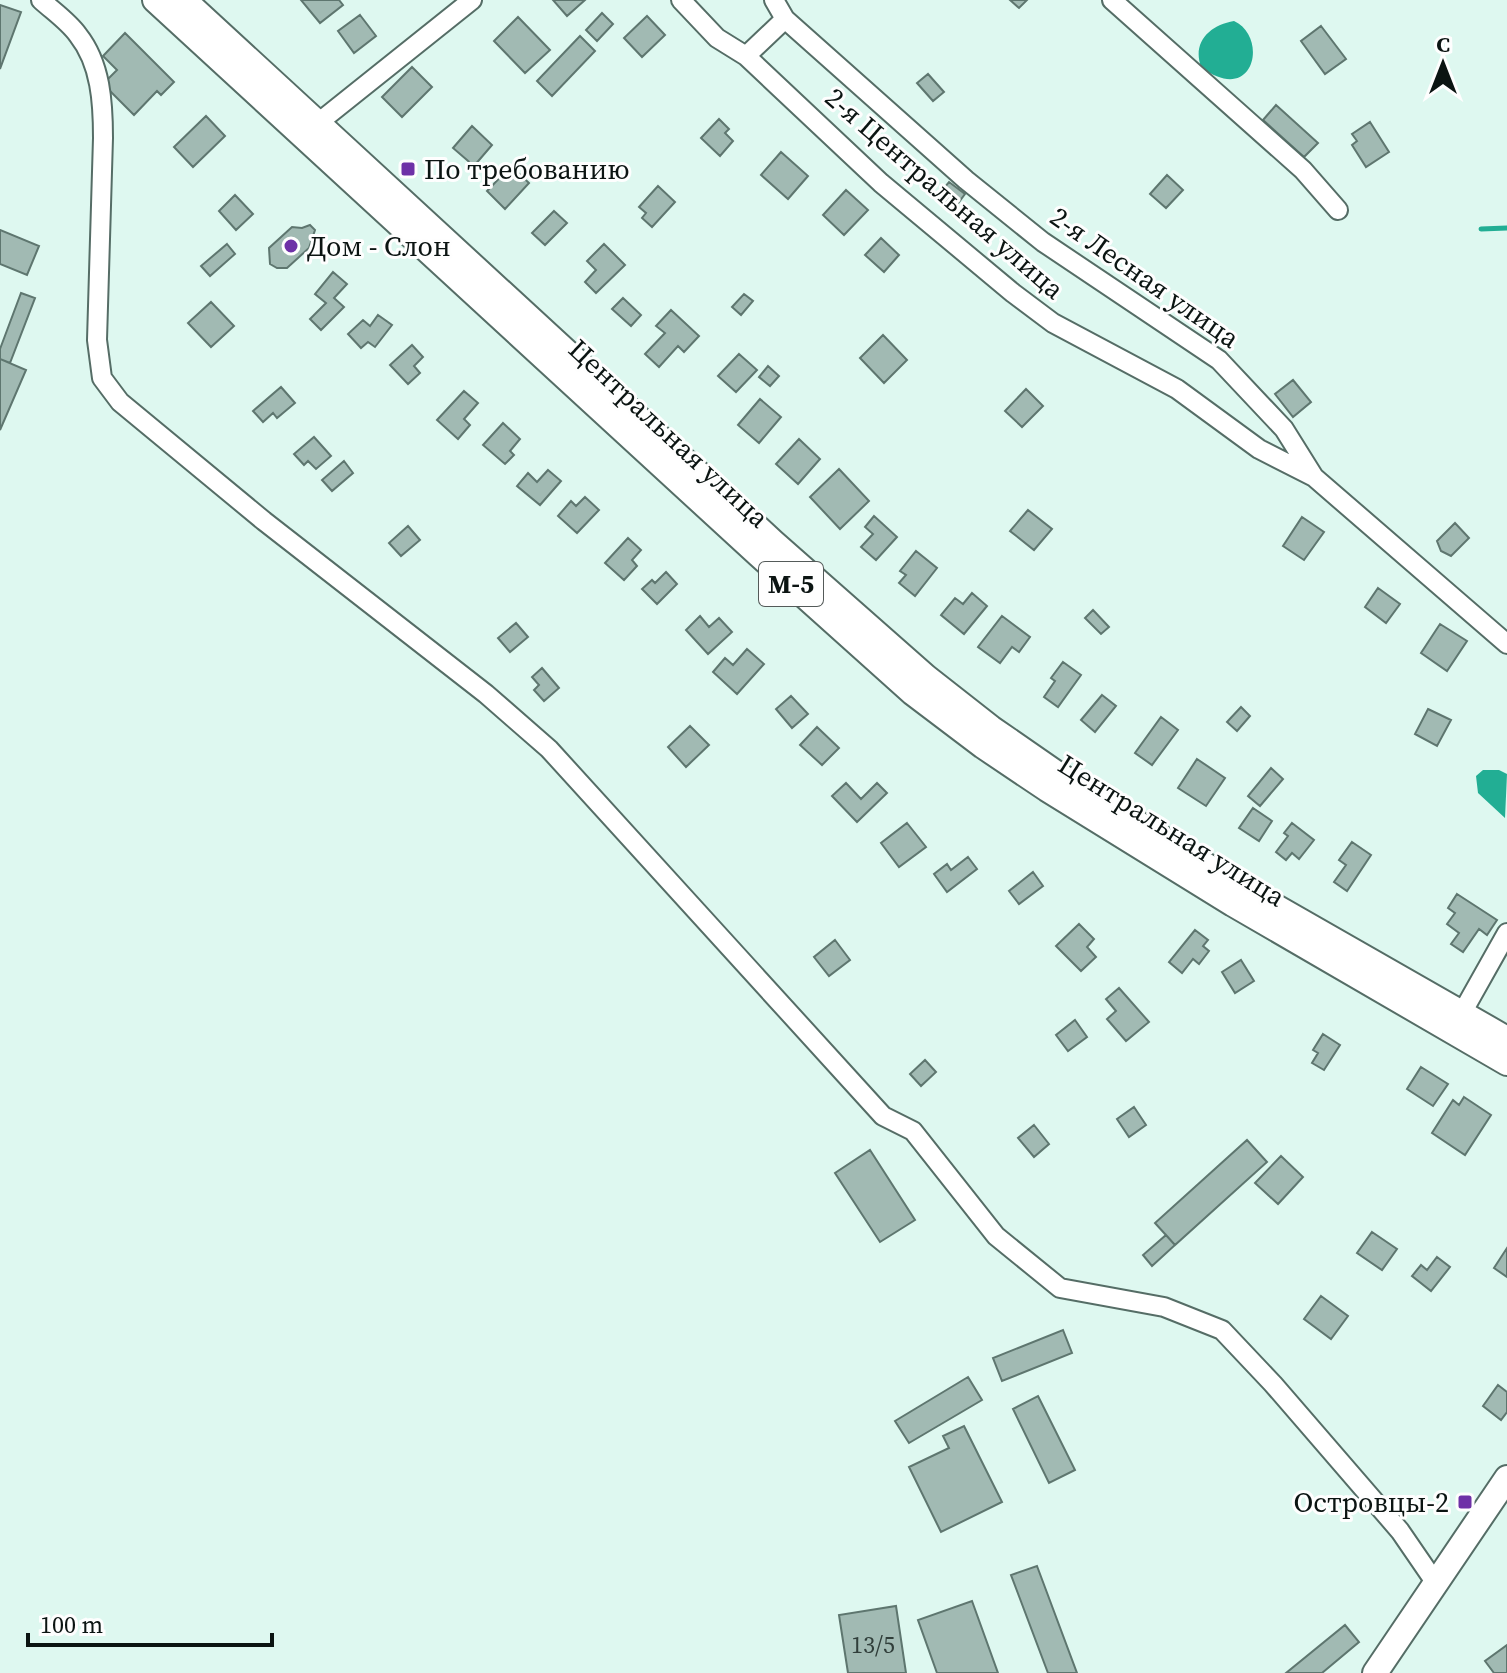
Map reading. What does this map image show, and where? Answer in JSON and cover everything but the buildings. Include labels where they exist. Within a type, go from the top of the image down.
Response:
[{"type":"main road","name":"Центральная улица","points":[[155,0],[913,693],[983,746],[1060,797],[1233,904],[1507,1063]]},
{"type":"main road","name":"Центральная улица","points":[[184,0],[773,542],[926,677],[980,720],[1056,773],[1227,879],[1507,1039]]},
{"type":"main road","points":[[1375,1673],[1507,1478]]},
{"type":"street","points":[[41,0],[78,34],[95,66],[103,123],[97,340],[102,378],[120,402],[264,521],[486,694],[549,749],[883,1116],[913,1131],[996,1236],[1060,1288],[1164,1307],[1222,1330],[1400,1531],[1435,1582]]},
{"type":"street","points":[[318,123],[472,0]]},
{"type":"street","name":"2-я Центральная улица","points":[[681,0],[717,38],[746,56],[881,183],[1013,293],[1053,323],[1177,389],[1259,449],[1314,477]]},
{"type":"street","name":"2-я Лесная улица","points":[[774,0],[785,19],[966,180],[1043,242],[1219,360],[1284,429],[1314,477],[1507,644]]},
{"type":"street","points":[[1112,0],[1303,170],[1338,210]]},
{"type":"street","points":[[746,56],[785,19]]},
{"type":"street","points":[[1462,1013],[1507,933]]},
{"type":"shaded area","points":[[1234,21],[1245,29],[1253,53],[1244,74],[1233,79],[1219,77],[1201,67],[1199,50],[1205,36],[1217,26]]},
{"type":"shaded area","points":[[1483,770],[1499,770],[1507,774],[1505,818],[1478,793],[1476,776]]},
{"type":"waterway","points":[[1481,229],[1507,228]]},
{"type":"place","name":"По требованию","points":[[408,169]]},
{"type":"place","name":"Дом - Слон","points":[[291,246]]},
{"type":"place","name":"Островцы-2","points":[[1465,1502]]}]
